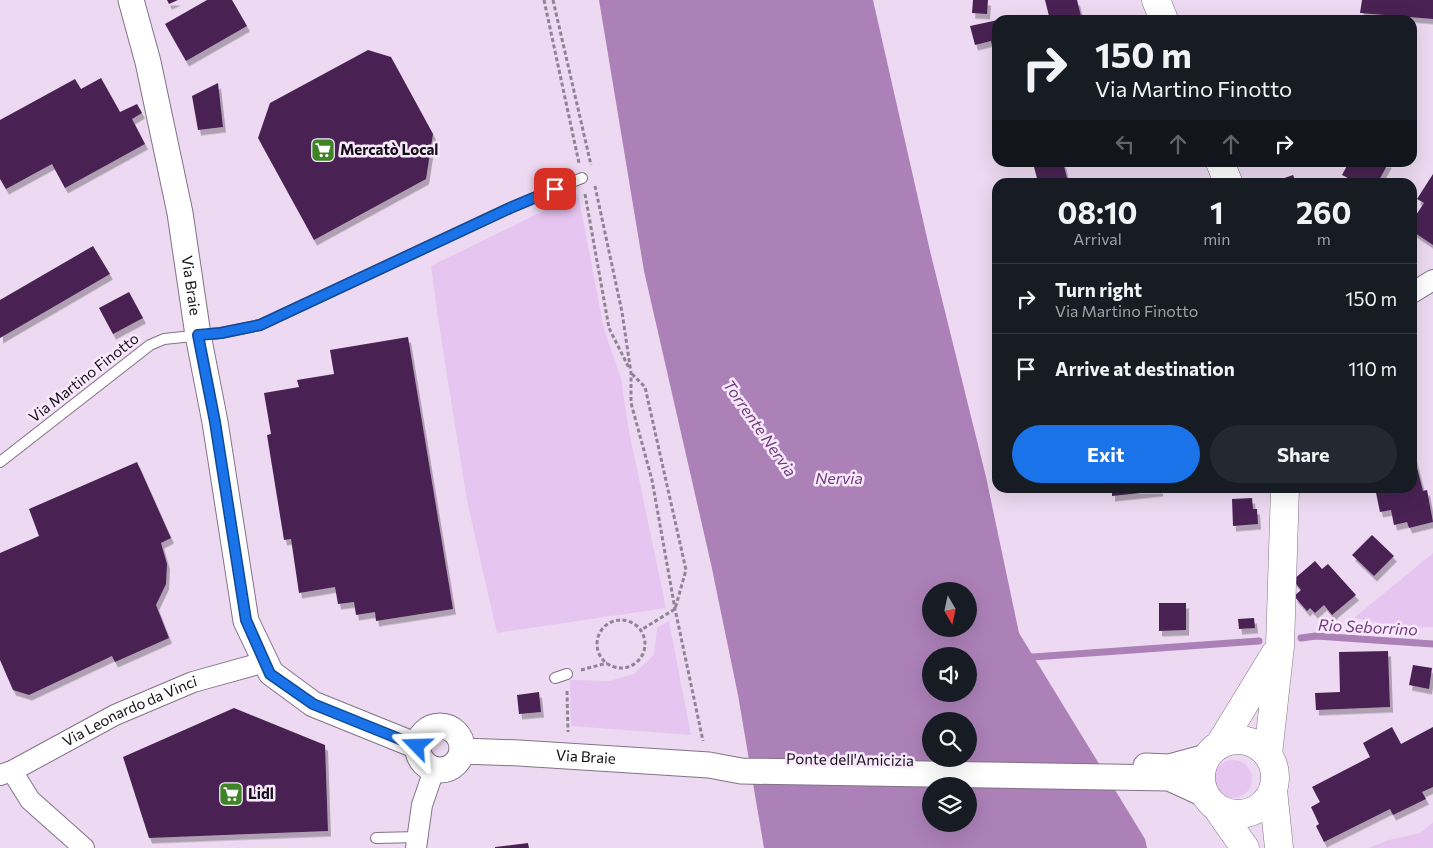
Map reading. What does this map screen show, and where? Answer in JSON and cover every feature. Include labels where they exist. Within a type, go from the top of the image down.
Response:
[{"type":"main road","points":[[1156,0],[1162,15]]},
{"type":"main road","points":[[1268,754],[1280,646],[1285,493]]},
{"type":"main road","points":[[1245,848],[1211,801],[1200,782],[1201,769],[1280,646]]},
{"type":"main road","points":[[1213,751],[1230,740],[1240,740],[1251,742],[1268,754],[1274,765],[1275,778],[1273,790],[1279,848]]},
{"type":"main road","points":[[1211,801],[1227,813],[1249,813],[1259,808],[1273,790]]},
{"type":"street","name":"Via Braie","points":[[131,0],[148,62],[180,213],[198,335],[215,422],[246,620],[270,674],[313,704],[417,746]]},
{"type":"street","points":[[1417,290],[1433,280]]},
{"type":"street","name":"Via Leonardo da Vinci","points":[[4,769],[115,714],[193,682],[265,662]]},
{"type":"street","points":[[442,726],[449,728],[459,738],[462,751],[460,758],[455,764],[441,771],[426,767],[421,761],[417,746],[423,733],[429,729],[442,726]]},
{"type":"street","name":"Via Braie","points":[[462,751],[707,756],[741,764]]},
{"type":"street","points":[[1211,801],[1169,773],[1213,751]]},
{"type":"street","name":"Ponte dell'Amicizia","points":[[741,764],[1169,773]]},
{"type":"street","points":[[4,769],[30,800],[84,848]]},
{"type":"street","points":[[417,842],[422,804],[434,770]]},
{"type":"lane","name":"Via Martino Finotto","points":[[0,462],[150,345],[164,339],[221,333],[260,325],[510,208],[582,178]]},
{"type":"lane","points":[[555,678],[566,674]]},
{"type":"lane","points":[[376,838],[417,842]]},
{"type":"path","points":[[544,0],[582,178],[609,328],[631,373],[645,387],[686,570],[675,609],[641,630]]},
{"type":"path","points":[[553,0],[591,165]]},
{"type":"path","points":[[595,185],[622,312],[631,373],[630,403],[652,480],[675,609],[707,756]]},
{"type":"path","points":[[619,619],[628,620],[635,624],[641,630],[645,644],[640,658],[621,668],[607,663],[601,657],[597,641],[604,626],[619,619]]},
{"type":"path","points":[[568,719],[566,674],[607,663]]},
{"type":"shaded area","points":[[578,194],[604,329],[621,378],[628,426],[666,608],[497,633],[467,501],[431,266]]},
{"type":"shaded area","points":[[1433,553],[1433,627],[1404,628],[1354,618]]},
{"type":"shaded area","points":[[669,621],[691,735],[571,726],[570,680],[609,681],[634,674],[654,655],[657,628]]},
{"type":"shaded area","points":[[1233,760],[1246,766],[1252,779],[1246,792],[1233,798],[1220,792],[1214,779],[1220,766]]},
{"type":"shaded area","points":[[1433,822],[1433,848],[1368,848],[1389,840],[1420,833]]},
{"type":"water","name":"Nervia","points":[[599,0],[873,0],[930,251],[986,477],[1019,633],[1145,839],[1147,848],[764,848],[738,695],[711,564],[644,271]]},
{"type":"building","points":[[167,0],[178,0],[169,4]]},
{"type":"building","points":[[207,0],[232,0],[247,26],[186,61],[165,24]]},
{"type":"building","points":[[973,0],[988,0],[987,14],[972,13]]},
{"type":"building","points":[[1045,0],[1077,0],[1081,15],[1049,15]]},
{"type":"building","points":[[1362,0],[1433,0],[1433,19],[1417,18],[1417,15],[1360,13]]},
{"type":"building","points":[[992,21],[992,45],[991,41],[975,45],[970,26]]},
{"type":"building","points":[[368,50],[391,57],[433,134],[426,179],[314,240],[258,138],[270,103]]},
{"type":"building","points":[[101,78],[120,112],[137,104],[142,113],[132,119],[145,144],[65,188],[52,164],[6,189],[0,179],[0,120],[75,79],[81,89]]},
{"type":"building","points":[[218,83],[223,127],[198,130],[192,96]]},
{"type":"building","points":[[1034,167],[1064,167],[1067,178],[1037,178]]},
{"type":"building","points":[[1346,167],[1386,167],[1380,178],[1348,178],[1342,175]]},
{"type":"building","points":[[1433,174],[1433,245],[1417,234],[1417,214],[1424,203],[1417,199]]},
{"type":"building","points":[[93,246],[110,274],[0,338],[0,300]]},
{"type":"building","points":[[129,292],[143,318],[113,334],[99,308]]},
{"type":"building","points":[[408,337],[453,609],[376,621],[375,612],[356,615],[354,602],[338,604],[335,587],[299,593],[291,539],[284,540],[267,435],[271,434],[264,393],[299,387],[297,380],[334,374],[330,350]]},
{"type":"building","points":[[137,462],[171,538],[161,543],[167,564],[166,584],[156,605],[169,638],[115,662],[112,656],[29,695],[13,690],[0,660],[0,553],[39,536],[29,509]]},
{"type":"building","points":[[1417,468],[1423,491],[1427,490],[1433,522],[1409,528],[1407,522],[1394,525],[1391,510],[1380,512],[1376,493],[1417,493]]},
{"type":"building","points":[[1112,493],[1141,493],[1112,496]]},
{"type":"building","points":[[1252,498],[1253,509],[1257,509],[1258,524],[1233,526],[1232,499]]},
{"type":"building","points":[[1372,535],[1394,556],[1374,576],[1352,555]]},
{"type":"building","points":[[1315,561],[1322,569],[1328,564],[1356,595],[1332,615],[1324,605],[1315,613],[1310,608],[1307,611],[1294,596],[1301,590],[1293,580]]},
{"type":"building","points":[[1159,603],[1186,603],[1186,630],[1159,631]]},
{"type":"building","points":[[1254,618],[1255,628],[1239,629],[1238,619]]},
{"type":"building","points":[[1388,651],[1390,707],[1316,710],[1315,693],[1340,692],[1339,652]]},
{"type":"building","points":[[1413,665],[1432,668],[1429,689],[1409,685]]},
{"type":"building","points":[[539,692],[541,712],[519,714],[517,695]]},
{"type":"building","name":"Lidl","points":[[234,708],[325,745],[328,831],[149,838],[123,757]]},
{"type":"building","points":[[1392,727],[1401,744],[1433,727],[1433,787],[1422,792],[1426,799],[1393,815],[1390,809],[1324,842],[1316,826],[1319,824],[1311,807],[1320,802],[1312,787],[1370,757],[1363,743]]},
{"type":"building","points":[[528,843],[529,848],[495,848],[495,847]]},
{"type":"waterway","name":"Rio Seborrino","points":[[1301,638],[1316,636],[1433,644]]},
{"type":"waterway","points":[[1025,656],[1033,657],[1259,641]]},
{"type":"place","name":"Mercatò Local","points":[[323,150]]},
{"type":"place","name":"Lidl","points":[[231,794]]},
{"type":"route","points":[[417,746],[313,704],[270,674],[246,620],[215,422],[198,335],[221,333],[260,325],[312,299],[555,189]]},
{"type":"water label","name":"Torrente Nervia","points":[[760,428]]}]
